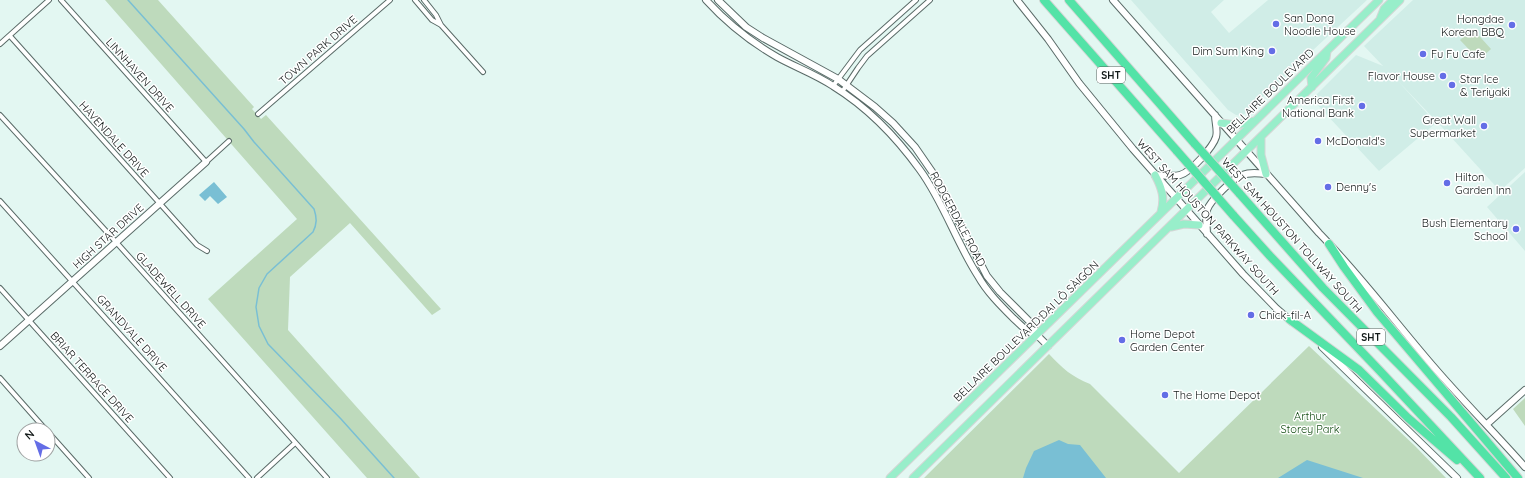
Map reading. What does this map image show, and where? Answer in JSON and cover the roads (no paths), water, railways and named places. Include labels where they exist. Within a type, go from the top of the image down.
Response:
[{"type":"highway","name":"SHT","points":[[1044,0],[1233,215],[1380,370],[1479,478]]},
{"type":"highway","name":"WEST SAM HOUSTON TOLLWAY SOUTH","points":[[1069,0],[1323,288],[1451,417],[1506,478]]},
{"type":"highway","points":[[1329,244],[1376,312],[1518,478]]},
{"type":"highway","points":[[1289,319],[1359,370],[1408,418],[1479,478]]},
{"type":"main road","name":"RODGERDALE ROAD","points":[[706,0],[725,19],[746,36],[777,56],[818,76],[834,86],[863,108],[886,130],[907,152],[927,180],[984,286],[1029,333],[1037,335]]},
{"type":"main road","name":"RODGERDALE ROAD","points":[[718,0],[746,27],[763,38],[838,79],[893,123],[915,148],[935,176],[954,210],[977,258],[991,281],[1033,325],[1037,335],[1048,346]]},
{"type":"main road","name":"WEST SAM HOUSTON PARKWAY SOUTH","points":[[1017,0],[1048,39],[1088,95],[1254,287],[1339,362],[1383,407],[1413,434],[1457,478]]},
{"type":"main road","points":[[1113,0],[1266,174],[1343,258],[1360,281],[1434,367],[1487,424],[1525,468]]},
{"type":"main road","name":"BELLAIRE BOULEVARD","points":[[1176,198],[1379,0]]},
{"type":"main road","points":[[1379,21],[1384,9],[1393,0]]},
{"type":"main road","points":[[913,478],[1400,0]]},
{"type":"main road","points":[[725,19],[731,13]]},
{"type":"main road","points":[[1312,87],[1311,78],[1326,58],[1327,51]]},
{"type":"main road","points":[[1161,212],[1163,198],[1156,174],[1180,175],[1187,171],[1207,152],[1213,145],[1217,136],[1215,116]]},
{"type":"main road","points":[[1222,123],[1236,125],[1255,121]]},
{"type":"main road","points":[[1261,137],[1261,154],[1266,174]]},
{"type":"main road","name":"HIGH STAR DRIVE","points":[[0,346],[206,162]]},
{"type":"main road","points":[[1207,234],[1206,217],[1208,209],[1214,200],[1242,175],[1248,173],[1266,174]]},
{"type":"main road","points":[[927,180],[935,176]]},
{"type":"main road","name":"BELLAIRE BOULEVARD;ĐẠI LỘ SÀIGÒN","points":[[890,478],[1176,198]]},
{"type":"main road","points":[[1169,227],[1184,224],[1199,225]]},
{"type":"main road","points":[[970,262],[977,258]]},
{"type":"main road","points":[[1487,424],[1525,390]]},
{"type":"street","points":[[0,44],[49,0]]},
{"type":"street","name":"LINNHAVEN DRIVE","points":[[61,0],[206,162]]},
{"type":"street","name":"TOWN PARK DRIVE","points":[[258,114],[390,0]]},
{"type":"street","points":[[415,0],[432,20],[441,25]]},
{"type":"street","points":[[424,0],[436,14],[441,25],[483,72]]},
{"type":"street","points":[[834,86],[860,50],[916,0]]},
{"type":"street","points":[[842,92],[867,56],[930,0]]},
{"type":"street","points":[[898,16],[904,23]]},
{"type":"street","name":"HAVENDALE DRIVE","points":[[10,36],[197,245],[207,251]]},
{"type":"street","name":"GLADEWELL DRIVE","points":[[0,115],[116,242],[326,478]]},
{"type":"street","name":"HIGH STAR DRIVE","points":[[206,162],[230,141]]},
{"type":"street","name":"GRANDVALE DRIVE","points":[[0,201],[249,478]]},
{"type":"street","name":"BRIAR TERRACE DRIVE","points":[[0,288],[170,478]]},
{"type":"street","points":[[0,378],[39,422]]},
{"type":"street","points":[[56,441],[90,478]]},
{"type":"street","points":[[257,478],[295,443]]},
{"type":"water","points":[[214,182],[227,197],[218,204],[210,196],[205,201],[199,195]]},
{"type":"water","points":[[1059,440],[1068,444],[1080,445],[1106,478],[1023,478],[1034,451]]},
{"type":"water","points":[[1307,460],[1360,477],[1363,478],[1278,478]]},
{"type":"waterway","points":[[128,0],[314,209],[316,221],[313,232],[267,274],[259,288],[256,307],[259,326],[268,344],[341,419],[394,478]]},
{"type":"place","name":"San Dong Noodle House","points":[[1276,24]]},
{"type":"place","name":"Hongdae Korean BBQ","points":[[1512,25]]},
{"type":"place","name":"Dim Sum King","points":[[1272,51]]},
{"type":"place","name":"Fu Fu Cafe","points":[[1423,54]]},
{"type":"place","name":"Flavor House","points":[[1443,76]]},
{"type":"place","name":"Star Ice & Teriyaki","points":[[1452,85]]},
{"type":"place","name":"America First National Bank","points":[[1362,106]]},
{"type":"place","name":"Great Wall Supermarket","points":[[1484,126]]},
{"type":"place","name":"McDonald's","points":[[1318,141]]},
{"type":"place","name":"Hilton Garden Inn","points":[[1447,183]]},
{"type":"place","name":"Denny's","points":[[1328,187]]},
{"type":"place","name":"Bush Elementary School","points":[[1516,229]]},
{"type":"place","name":"Chick-fil-A","points":[[1251,315]]},
{"type":"place","name":"Home Depot Garden Center","points":[[1122,340]]},
{"type":"place","name":"The Home Depot","points":[[1165,395]]},
{"type":"park label","name":"Arthur Storey Park","points":[[1310,422]]}]
